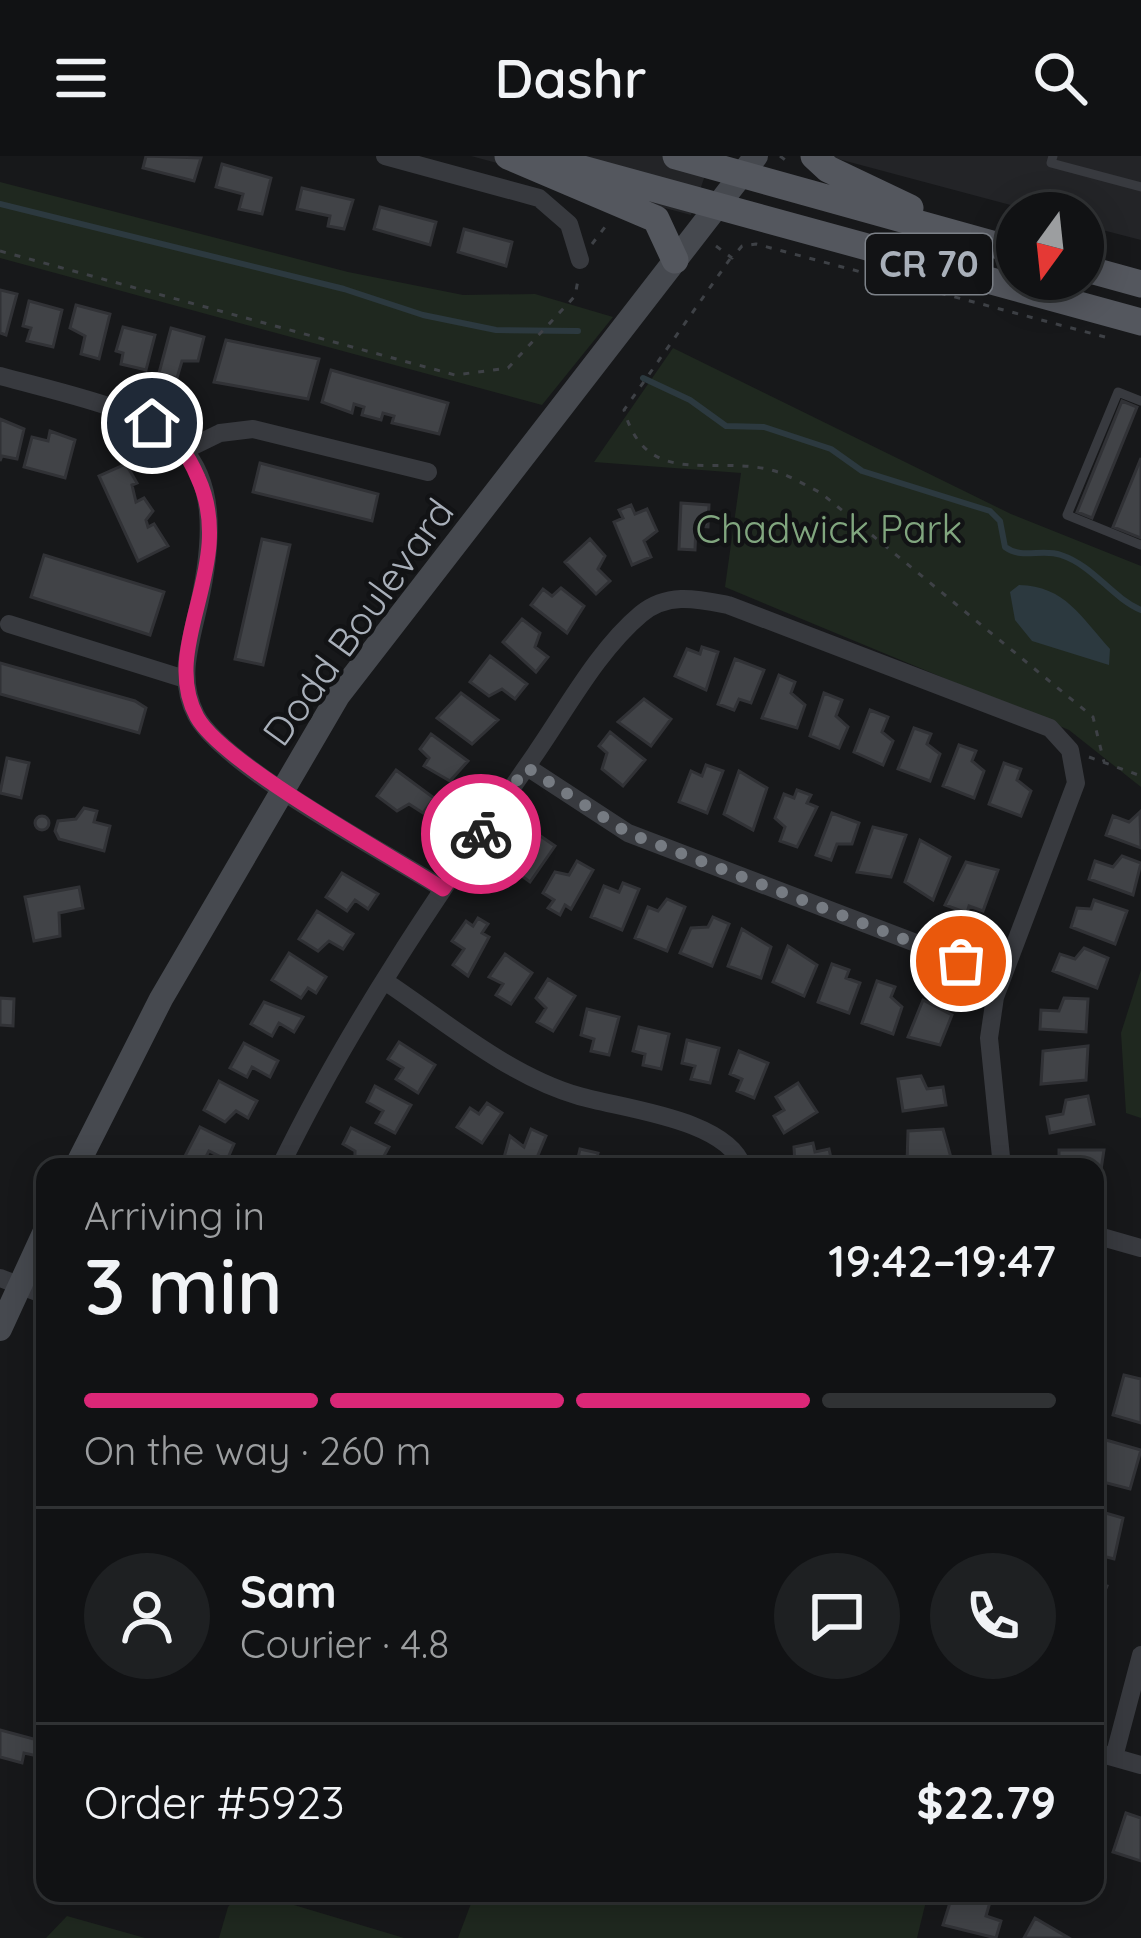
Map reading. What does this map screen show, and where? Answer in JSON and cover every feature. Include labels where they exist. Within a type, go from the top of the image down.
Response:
[{"type":"main road","points":[[508,156],[656,219],[675,260]]},
{"type":"main road","name":"CR 70","points":[[535,156],[1141,322]]},
{"type":"main road","name":"CR 70","points":[[676,156],[749,165],[996,244]]},
{"type":"main road","points":[[814,156],[828,169],[996,243]]},
{"type":"main road","name":"Dodd Boulevard","points":[[81,1158],[161,999],[338,697],[749,165]]},
{"type":"main road","points":[[1104,274],[1141,284]]},
{"type":"main road","points":[[0,1329],[10,1281],[36,1244]]},
{"type":"street","points":[[385,156],[539,198],[569,224],[580,260]]},
{"type":"street","points":[[0,376],[131,411],[173,436],[208,501],[213,528],[185,679],[199,720],[218,742],[284,788],[443,889]]},
{"type":"street","points":[[183,451],[220,433],[253,429],[428,472]]},
{"type":"street","points":[[285,1158],[443,889],[584,683],[642,613],[682,596],[728,604],[1050,728],[1070,750],[1076,783],[1002,976],[989,1037],[1001,1158]]},
{"type":"street","points":[[9,624],[185,679]]},
{"type":"street","points":[[526,767],[628,833],[1002,976]]},
{"type":"street","points":[[386,982],[555,1088],[716,1133],[739,1158]]},
{"type":"street","points":[[1104,1238],[1141,1248]]},
{"type":"street","points":[[1141,1654],[1104,1755],[1141,1765]]},
{"type":"lane","points":[[1053,156],[1051,163],[1141,187]]},
{"type":"lane","points":[[1141,401],[1118,392],[1067,515],[1141,545]]},
{"type":"path","points":[[580,260],[610,221]]},
{"type":"path","points":[[697,232],[731,258]]},
{"type":"path","points":[[1104,762],[1093,716],[821,493],[776,471],[677,465],[655,458],[631,433],[624,410],[742,246],[756,244],[1109,338]]},
{"type":"path","points":[[0,251],[455,375],[508,368],[575,296]]},
{"type":"path","points":[[1070,750],[1141,776]]},
{"type":"shaded area","points":[[471,156],[712,156],[691,215]]},
{"type":"shaded area","points":[[827,156],[1141,156],[1141,240],[1104,230],[1104,192],[996,192],[996,201]]},
{"type":"shaded area","points":[[1019,585],[1049,591],[1071,605],[1110,649],[1109,665],[1032,641],[1015,620],[1010,592]]},
{"type":"green space","points":[[0,182],[348,272],[463,295],[535,294],[613,317],[542,405],[0,258]]},
{"type":"green space","name":"Chadwick Park","points":[[673,348],[1011,514],[1141,566],[1141,787],[1069,730],[725,587],[741,473],[594,462]]},
{"type":"green space","points":[[1141,970],[1141,1118],[1126,1113],[1121,1033]]},
{"type":"green space","points":[[233,1902],[284,1902],[404,1938],[219,1938]]},
{"type":"green space","points":[[472,1902],[926,1902],[917,1938],[458,1938]]},
{"type":"green space","points":[[67,1916],[145,1938],[46,1938]]},
{"type":"building","points":[[146,156],[201,158],[194,181],[143,168]]},
{"type":"building","points":[[222,164],[271,178],[262,214],[239,209],[243,194],[216,187]]},
{"type":"building","points":[[302,188],[353,200],[344,229],[328,226],[330,216],[297,209]]},
{"type":"building","points":[[380,207],[436,222],[430,245],[374,229]]},
{"type":"building","points":[[464,229],[512,242],[506,266],[458,252]]},
{"type":"building","points":[[0,290],[17,294],[6,335],[0,333]]},
{"type":"building","points":[[29,301],[62,310],[53,347],[27,341],[31,328],[23,326]]},
{"type":"building","points":[[76,305],[110,314],[99,359],[81,354],[85,336],[70,328]]},
{"type":"building","points":[[123,327],[155,335],[146,370],[121,364],[123,353],[116,351]]},
{"type":"building","points":[[171,328],[204,337],[198,361],[182,361],[177,378],[159,373]]},
{"type":"building","points":[[226,340],[319,359],[308,399],[214,382]]},
{"type":"building","points":[[331,370],[448,403],[439,434],[392,423],[394,416],[383,413],[381,420],[362,415],[364,407],[354,404],[352,413],[322,402]]},
{"type":"building","points":[[1122,401],[1137,407],[1092,518],[1077,512]]},
{"type":"building","points":[[0,419],[24,429],[17,459],[2,456],[0,461]]},
{"type":"building","points":[[50,431],[75,440],[65,478],[24,467],[32,437],[48,441]]},
{"type":"building","points":[[1141,458],[1141,538],[1113,527]]},
{"type":"building","points":[[260,463],[378,494],[372,521],[253,492]]},
{"type":"building","points":[[126,464],[137,483],[132,485],[136,502],[144,498],[153,511],[146,520],[148,527],[154,524],[168,546],[138,561],[99,476]]},
{"type":"building","points":[[681,503],[709,505],[708,527],[696,526],[695,550],[679,549]]},
{"type":"building","points":[[631,505],[635,514],[647,509],[657,531],[644,541],[651,557],[632,565],[614,522],[623,518],[619,510]]},
{"type":"building","points":[[262,539],[290,545],[263,665],[235,659]]},
{"type":"building","points":[[590,539],[605,556],[598,569],[610,581],[596,594],[565,562]]},
{"type":"building","points":[[44,555],[164,592],[150,635],[31,597]]},
{"type":"building","points":[[561,588],[584,606],[567,633],[531,605],[543,589],[552,596]]},
{"type":"building","points":[[522,619],[540,633],[535,647],[548,657],[536,672],[503,642]]},
{"type":"building","points":[[702,647],[718,652],[706,690],[675,676],[687,649],[700,654]]},
{"type":"building","points":[[490,656],[527,684],[515,699],[502,689],[489,696],[470,682]]},
{"type":"building","points":[[735,659],[764,670],[751,703],[739,699],[734,710],[718,704]]},
{"type":"building","points":[[0,663],[135,701],[146,708],[139,733],[0,694]]},
{"type":"building","points":[[779,675],[795,682],[791,693],[805,705],[797,728],[762,718]]},
{"type":"building","points":[[461,693],[498,720],[472,744],[437,718]]},
{"type":"building","points":[[824,693],[842,700],[836,716],[848,727],[839,748],[810,736]]},
{"type":"building","points":[[644,699],[671,719],[651,746],[618,722]]},
{"type":"building","points":[[870,710],[888,717],[882,732],[893,741],[883,765],[854,752]]},
{"type":"building","points":[[914,728],[931,734],[927,744],[940,754],[930,781],[898,769]]},
{"type":"building","points":[[610,732],[645,760],[623,786],[602,769],[607,753],[599,746]]},
{"type":"building","points":[[431,734],[468,761],[450,781],[424,766],[429,758],[420,749]]},
{"type":"building","points":[[959,745],[976,751],[972,761],[984,771],[974,798],[943,786]]},
{"type":"building","points":[[7,758],[29,763],[21,798],[0,793]]},
{"type":"building","points":[[1004,763],[1021,769],[1017,780],[1031,791],[1021,816],[989,804]]},
{"type":"building","points":[[706,765],[723,771],[707,813],[679,802],[691,771],[702,776]]},
{"type":"building","points":[[396,770],[434,798],[423,813],[409,804],[397,811],[377,796]]},
{"type":"building","points":[[739,771],[767,788],[753,830],[724,814]]},
{"type":"building","points":[[797,790],[811,795],[807,803],[817,807],[797,847],[780,841],[785,827],[775,818],[784,794],[794,798]]},
{"type":"building","points":[[84,808],[97,811],[94,822],[110,826],[104,851],[59,839],[55,831],[58,821],[76,819]]},
{"type":"building","points":[[1140,812],[1141,848],[1106,835],[1113,816],[1129,822]]},
{"type":"building","points":[[832,813],[859,823],[852,844],[837,844],[831,860],[816,855]]},
{"type":"building","points":[[42,816],[49,823],[42,830],[35,823]]},
{"type":"building","points":[[873,827],[906,835],[891,877],[857,872]]},
{"type":"building","points":[[539,835],[555,846],[530,882],[504,863],[518,845],[530,848]]},
{"type":"building","points":[[920,840],[950,857],[933,900],[905,882]]},
{"type":"building","points":[[1122,856],[1141,863],[1133,895],[1089,879],[1095,861],[1113,867]]},
{"type":"building","points":[[577,861],[593,870],[571,909],[565,905],[560,915],[548,908],[554,900],[543,893],[555,872],[569,875]]},
{"type":"building","points":[[966,862],[998,870],[983,911],[969,906],[967,913],[945,905]]},
{"type":"building","points":[[342,873],[378,894],[368,909],[355,900],[347,911],[326,897]]},
{"type":"building","points":[[623,883],[639,889],[622,930],[591,917],[604,886],[619,892]]},
{"type":"building","points":[[79,887],[83,908],[59,913],[60,936],[34,941],[25,897]]},
{"type":"building","points":[[667,899],[685,907],[667,951],[635,938],[648,907],[658,911]]},
{"type":"building","points":[[1094,900],[1127,911],[1115,944],[1071,927],[1077,908],[1091,909]]},
{"type":"building","points":[[317,911],[353,934],[343,949],[329,941],[318,951],[299,939]]},
{"type":"building","points":[[713,917],[729,924],[712,966],[680,953],[691,928],[708,927]]},
{"type":"building","points":[[478,918],[488,924],[482,933],[489,937],[468,976],[453,965],[464,949],[452,941],[466,921],[473,926]]},
{"type":"building","points":[[742,929],[771,947],[761,978],[728,966]]},
{"type":"building","points":[[788,946],[817,965],[804,996],[773,982]]},
{"type":"building","points":[[1084,948],[1108,958],[1097,988],[1053,971],[1060,954],[1075,959]]},
{"type":"building","points":[[289,953],[326,977],[316,993],[308,988],[301,998],[272,980]]},
{"type":"building","points":[[505,954],[532,973],[511,1004],[496,995],[503,984],[489,977]]},
{"type":"building","points":[[832,964],[849,970],[846,978],[860,983],[849,1013],[818,1002]]},
{"type":"building","points":[[548,979],[575,996],[553,1031],[537,1022],[546,1008],[536,998]]},
{"type":"building","points":[[877,981],[895,987],[891,997],[902,1007],[893,1034],[862,1023]]},
{"type":"building","points":[[0,998],[14,999],[13,1026],[0,1025]]},
{"type":"building","points":[[1064,998],[1088,999],[1086,1032],[1040,1029],[1041,1010],[1059,1011]]},
{"type":"building","points":[[923,1000],[952,1015],[940,1045],[908,1037]]},
{"type":"building","points":[[264,1002],[303,1017],[294,1032],[279,1023],[272,1036],[251,1024]]},
{"type":"building","points":[[587,1009],[619,1017],[609,1055],[591,1051],[594,1039],[581,1035]]},
{"type":"building","points":[[639,1027],[669,1034],[661,1069],[643,1065],[645,1054],[633,1051]]},
{"type":"building","points":[[687,1040],[719,1048],[710,1083],[691,1079],[695,1066],[682,1063]]},
{"type":"building","points":[[399,1042],[435,1065],[418,1093],[396,1079],[403,1068],[388,1059]]},
{"type":"building","points":[[244,1043],[278,1061],[270,1077],[252,1067],[247,1077],[230,1068]]},
{"type":"building","points":[[1088,1046],[1086,1080],[1041,1084],[1043,1051]]},
{"type":"building","points":[[739,1051],[768,1063],[754,1098],[737,1091],[742,1079],[730,1074]]},
{"type":"building","points":[[921,1076],[927,1089],[943,1087],[946,1105],[903,1111],[898,1079]]},
{"type":"building","points":[[219,1081],[257,1101],[248,1118],[236,1111],[225,1122],[204,1110]]},
{"type":"building","points":[[798,1083],[817,1112],[784,1133],[774,1116],[784,1110],[776,1097]]},
{"type":"building","points":[[375,1086],[411,1105],[395,1133],[376,1123],[383,1111],[367,1102]]},
{"type":"building","points":[[1088,1096],[1094,1124],[1050,1133],[1047,1117],[1063,1114],[1066,1100]]},
{"type":"building","points":[[487,1103],[502,1113],[482,1143],[457,1127],[470,1108],[479,1114]]},
{"type":"building","points":[[200,1127],[234,1144],[228,1158],[209,1151],[205,1158],[185,1156]]},
{"type":"building","points":[[351,1128],[389,1147],[383,1158],[355,1158],[355,1151],[343,1144]]},
{"type":"building","points":[[531,1129],[546,1136],[537,1158],[504,1158],[510,1136],[524,1147]]},
{"type":"building","points":[[943,1129],[951,1158],[907,1158],[908,1131]]},
{"type":"building","points":[[813,1143],[815,1152],[829,1149],[831,1158],[795,1158],[794,1147]]},
{"type":"building","points":[[580,1149],[598,1153],[597,1158],[578,1158]]},
{"type":"building","points":[[1059,1150],[1104,1150],[1103,1158],[1059,1158]]},
{"type":"building","points":[[1124,1375],[1141,1379],[1141,1423],[1113,1415]]},
{"type":"building","points":[[1106,1440],[1141,1450],[1130,1489],[1104,1482]]},
{"type":"building","points":[[1104,1513],[1123,1518],[1114,1559],[1104,1556]]},
{"type":"building","points":[[0,1730],[36,1740],[36,1756],[24,1753],[22,1763],[0,1757]]},
{"type":"building","points":[[1126,1813],[1141,1818],[1141,1861],[1113,1852]]},
{"type":"building","points":[[950,1902],[990,1902],[986,1916],[1001,1921],[996,1938],[943,1925]]},
{"type":"building","points":[[1035,1918],[1069,1938],[1024,1938]]},
{"type":"waterway","points":[[0,204],[344,289],[423,315],[496,330],[578,331]]},
{"type":"waterway","points":[[643,378],[690,400],[726,426],[764,427],[831,449],[862,471],[990,511],[1000,521],[1005,547],[1073,560],[1141,610]]},
{"type":"way so far","points":[[481,834],[526,767],[628,833],[961,961]]},
{"type":"route","points":[[152,423],[173,436],[196,472],[213,528],[211,559],[186,658],[186,692],[199,720],[251,768],[443,889],[481,834]]}]
